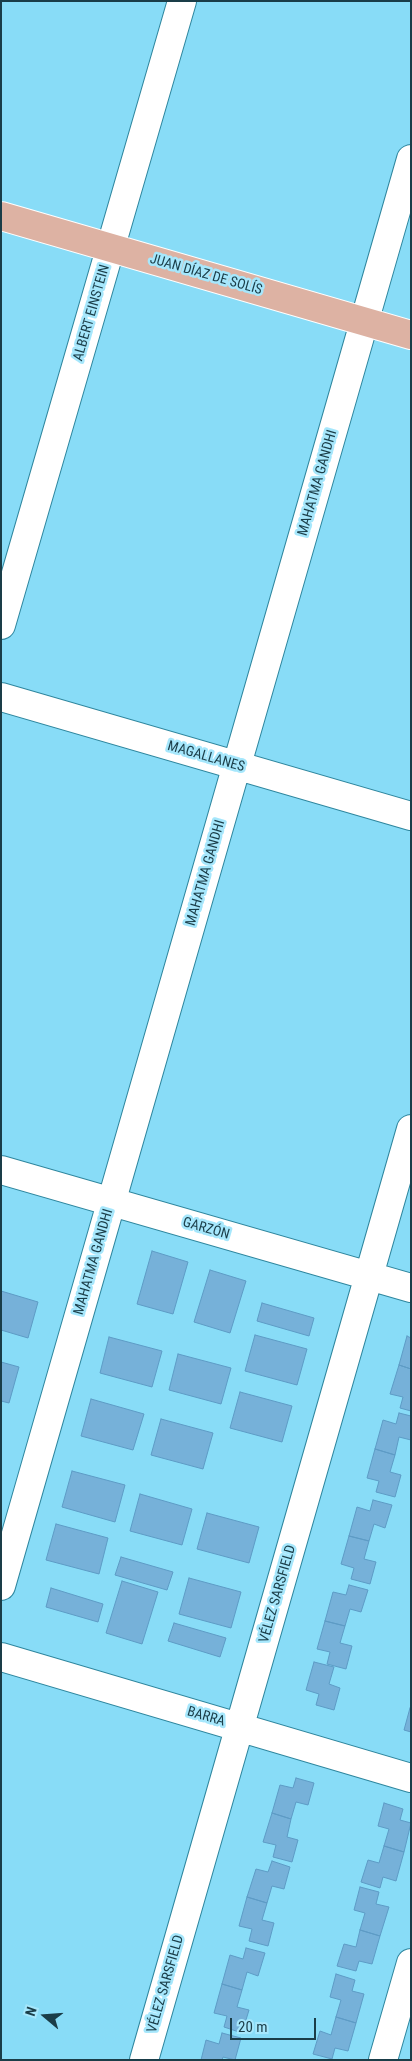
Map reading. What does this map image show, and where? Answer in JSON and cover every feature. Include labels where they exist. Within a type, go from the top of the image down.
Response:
[{"type":"main road","name":"JUAN DÍAZ DE SOLÍS","points":[[1,216],[411,335]]},
{"type":"street","name":"ALBERT EINSTEIN","points":[[1,625],[182,1]]},
{"type":"street","name":"MAHATMA GANDHI","points":[[1,1586],[411,159]]},
{"type":"street","name":"MAGALLANES","points":[[1,698],[411,816]]},
{"type":"street","name":"VÉLEZ SARSFIELD","points":[[144,2060],[411,1129]]},
{"type":"street","name":"GARZÓN","points":[[1,1170],[411,1288]]},
{"type":"street","name":"BARRA","points":[[1,1657],[411,1778]]},
{"type":"street","points":[[382,2060],[411,1963]]},
{"type":"building","points":[[152,1251],[188,1262],[173,1314],[137,1304]]},
{"type":"building","points":[[210,1270],[246,1281],[230,1333],[194,1322]]},
{"type":"building","points":[[1,1291],[38,1302],[28,1338],[1,1330]]},
{"type":"building","points":[[262,1303],[314,1318],[309,1336],[257,1321]]},
{"type":"building","points":[[255,1335],[307,1349],[297,1385],[245,1371]]},
{"type":"building","points":[[407,1336],[411,1338],[411,1369],[399,1365]]},
{"type":"building","points":[[109,1337],[162,1351],[152,1387],[100,1373]]},
{"type":"building","points":[[178,1354],[231,1368],[221,1404],[169,1390]]},
{"type":"building","points":[[1,1362],[19,1367],[9,1403],[1,1401]]},
{"type":"building","points":[[399,1365],[411,1369],[411,1411],[400,1408],[403,1397],[390,1394]]},
{"type":"building","points":[[240,1392],[292,1406],[282,1442],[230,1428]]},
{"type":"building","points":[[91,1399],[144,1414],[133,1450],[81,1436]]},
{"type":"building","points":[[399,1413],[411,1416],[411,1440],[399,1437],[395,1455],[375,1449],[383,1420],[396,1424]]},
{"type":"building","points":[[161,1419],[213,1433],[203,1469],[151,1455]]},
{"type":"building","points":[[375,1449],[395,1455],[390,1472],[401,1475],[395,1497],[376,1492],[379,1481],[367,1478]]},
{"type":"building","points":[[72,1471],[125,1485],[115,1522],[62,1507]]},
{"type":"building","points":[[140,1494],[192,1509],[182,1545],[130,1531]]},
{"type":"building","points":[[373,1500],[392,1505],[385,1528],[374,1524],[369,1541],[349,1536],[357,1507],[370,1511]]},
{"type":"building","points":[[207,1513],[259,1527],[249,1563],[197,1549]]},
{"type":"building","points":[[56,1524],[108,1538],[99,1574],[46,1560]]},
{"type":"building","points":[[349,1536],[369,1541],[364,1559],[376,1562],[370,1584],[351,1579],[354,1568],[341,1564]]},
{"type":"building","points":[[121,1557],[173,1572],[167,1590],[115,1575]]},
{"type":"building","points":[[189,1578],[241,1592],[231,1628],[179,1614]]},
{"type":"building","points":[[122,1581],[158,1592],[142,1644],[106,1633]]},
{"type":"building","points":[[349,1585],[368,1590],[361,1612],[350,1609],[345,1626],[325,1621],[333,1592],[346,1595]]},
{"type":"building","points":[[51,1588],[103,1604],[98,1622],[46,1607]]},
{"type":"building","points":[[325,1621],[345,1626],[340,1643],[352,1646],[346,1669],[327,1664],[330,1652],[317,1649]]},
{"type":"building","points":[[174,1623],[226,1638],[220,1657],[168,1641]]},
{"type":"building","points":[[314,1662],[334,1667],[329,1684],[340,1688],[334,1710],[316,1705],[319,1694],[306,1690]]},
{"type":"building","points":[[411,1708],[411,1732],[404,1730]]},
{"type":"building","points":[[296,1778],[314,1783],[308,1805],[296,1802],[291,1819],[272,1813],[280,1785],[293,1788]]},
{"type":"building","points":[[384,1803],[403,1809],[400,1820],[411,1823],[404,1852],[384,1846],[389,1829],[378,1826]]},
{"type":"building","points":[[272,1813],[291,1819],[287,1837],[298,1840],[292,1862],[273,1857],[276,1845],[263,1842]]},
{"type":"building","points":[[384,1846],[404,1852],[396,1881],[383,1877],[380,1888],[361,1882],[368,1860],[379,1863]]},
{"type":"building","points":[[272,1861],[290,1867],[284,1889],[272,1886],[267,1903],[247,1897],[256,1869],[268,1872]]},
{"type":"building","points":[[360,1887],[379,1892],[376,1904],[389,1907],[380,1936],[360,1930],[365,1913],[354,1910]]},
{"type":"building","points":[[247,1897],[267,1903],[262,1920],[274,1923],[268,1946],[249,1941],[252,1929],[239,1926]]},
{"type":"building","points":[[360,1930],[380,1936],[372,1964],[359,1961],[356,1971],[337,1966],[344,1944],[356,1947]]},
{"type":"building","points":[[246,1948],[265,1953],[258,1976],[247,1972],[242,1990],[222,1984],[230,1955],[243,1959]]},
{"type":"building","points":[[336,1974],[355,1980],[352,1991],[364,1994],[356,2023],[336,2017],[341,2000],[330,1997]]},
{"type":"building","points":[[222,1984],[242,1990],[237,2007],[249,2010],[242,2033],[224,2027],[227,2016],[214,2013]]},
{"type":"building","points":[[336,2017],[356,2023],[348,2051],[335,2048],[332,2059],[313,2054],[320,2031],[331,2035]]},
{"type":"building","points":[[222,2033],[241,2038],[235,2060],[223,2057],[222,2060],[201,2060],[206,2040],[219,2044]]}]
